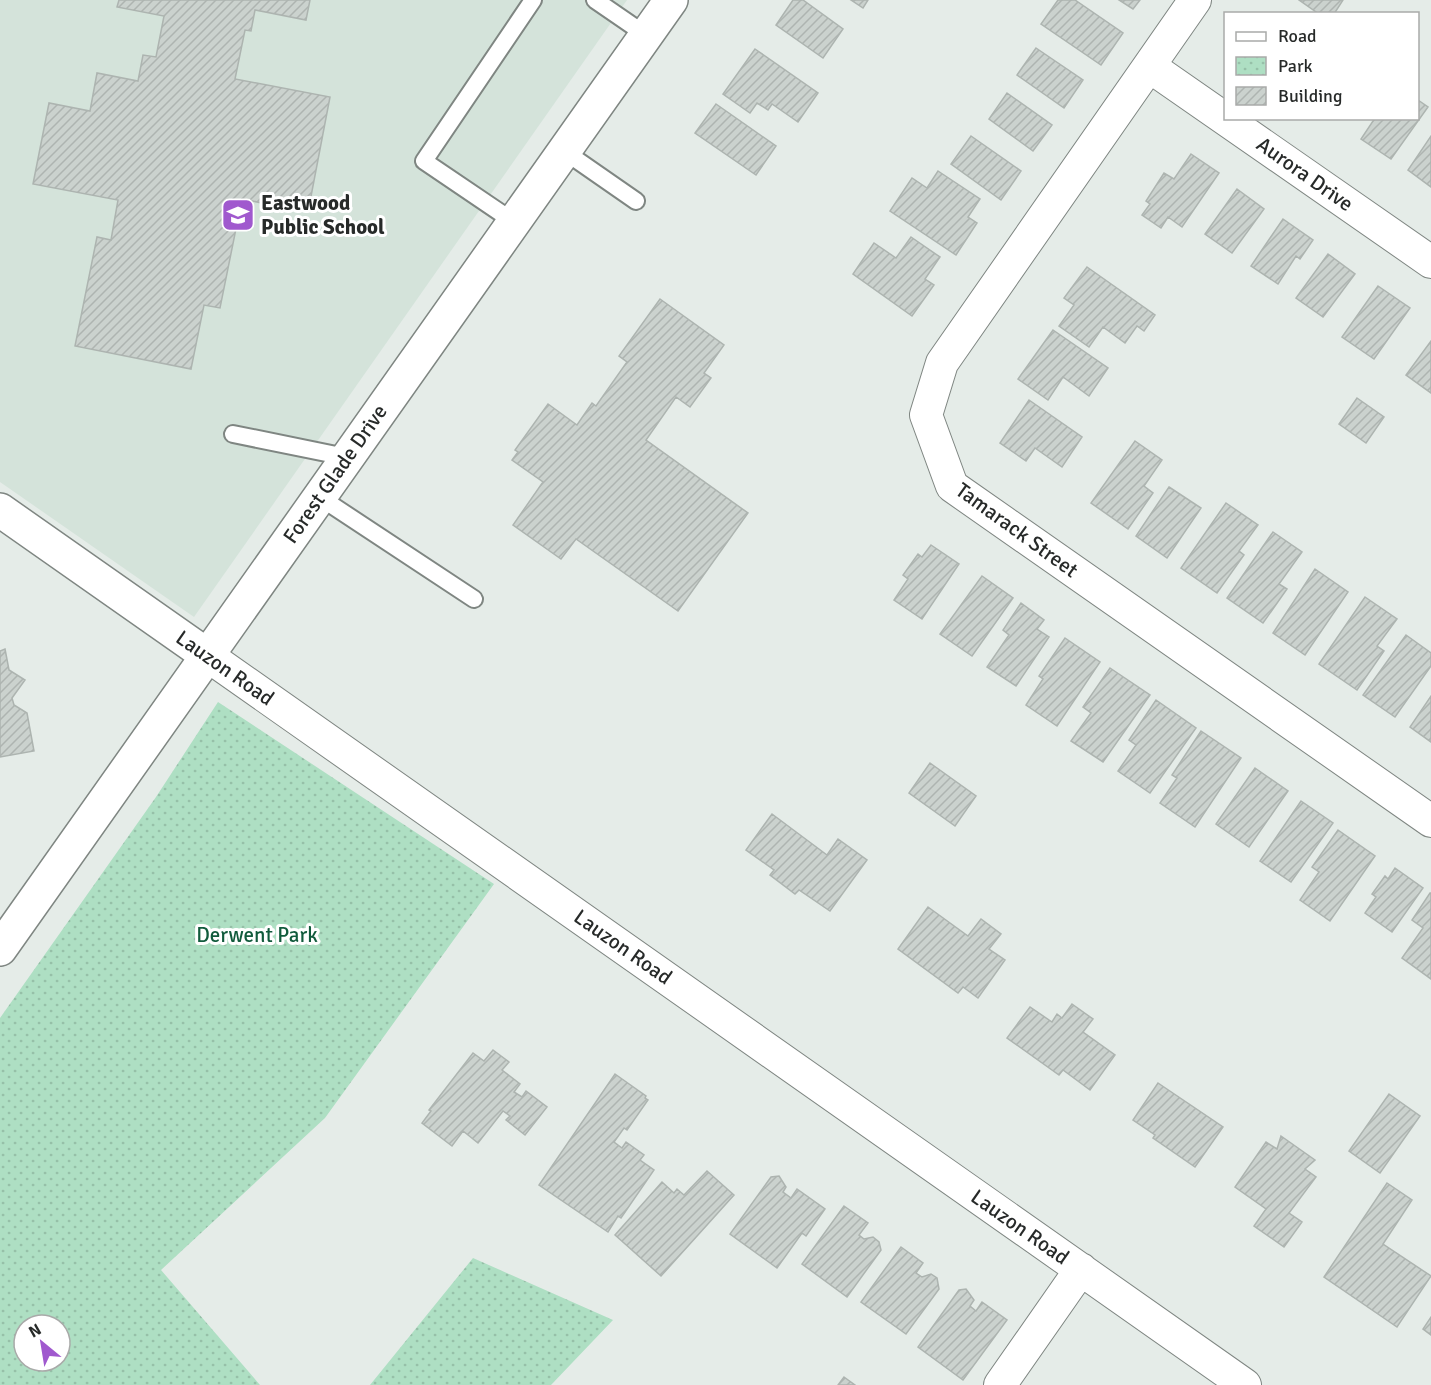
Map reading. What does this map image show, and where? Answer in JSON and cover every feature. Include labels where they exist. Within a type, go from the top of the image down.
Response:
[{"type":"street","name":"Forest Glade Drive","points":[[0,949],[208,656],[318,496],[671,0]]},
{"type":"street","name":"Tamarack Street","points":[[1195,0],[942,363],[926,415],[952,486],[1431,821]]},
{"type":"street","name":"Aurora Drive","points":[[1149,66],[1224,118]]},
{"type":"street","name":"Aurora Drive","points":[[1227,120],[1431,262]]},
{"type":"street","name":"Lauzon Road","points":[[0,510],[1245,1385]]},
{"type":"street","points":[[1000,1385],[1080,1269]]},
{"type":"lane","points":[[514,222],[424,161],[533,0]]},
{"type":"lane","points":[[595,0],[646,34]]},
{"type":"lane","points":[[564,151],[636,201]]},
{"type":"lane","points":[[233,434],[346,457]]},
{"type":"lane","points":[[318,496],[474,599]]},
{"type":"shaded area","name":"Eastwood Public School","points":[[0,0],[627,0],[194,617],[0,482]]},
{"type":"green space","name":"Derwent Park","points":[[218,702],[494,884],[325,1118],[161,1270],[260,1385],[0,1385],[0,1018],[156,797]]},
{"type":"green space","points":[[473,1258],[613,1320],[551,1385],[370,1385]]},
{"type":"building","points":[[119,0],[310,0],[306,20],[255,10],[251,31],[245,30],[235,79],[330,97],[308,212],[242,199],[220,308],[204,305],[191,369],[75,346],[97,237],[111,240],[118,200],[33,184],[49,103],[90,111],[97,73],[138,81],[143,55],[156,57],[164,16],[117,7]]},
{"type":"building","points":[[793,0],[803,0],[843,29],[823,58],[776,25]]},
{"type":"building","points":[[851,0],[868,0],[863,8]]},
{"type":"building","points":[[1058,0],[1075,0],[1123,33],[1101,65],[1041,24]]},
{"type":"building","points":[[1119,0],[1140,0],[1133,9]]},
{"type":"building","points":[[1299,0],[1343,0],[1335,12],[1316,12]]},
{"type":"building","points":[[1036,48],[1083,80],[1064,108],[1017,75]]},
{"type":"building","points":[[755,49],[818,93],[798,122],[772,104],[768,110],[757,103],[750,113],[723,94]]},
{"type":"building","points":[[1007,93],[1052,125],[1033,151],[989,119]]},
{"type":"building","points":[[1419,101],[1428,107],[1419,120]]},
{"type":"building","points":[[716,104],[776,146],[756,175],[695,133]]},
{"type":"building","points":[[1374,120],[1419,120],[1391,159],[1361,139]]},
{"type":"building","points":[[971,136],[1021,171],[1001,200],[951,164]]},
{"type":"building","points":[[1431,136],[1431,187],[1408,170]]},
{"type":"building","points":[[1191,154],[1219,173],[1182,227],[1168,217],[1161,228],[1142,215],[1150,204],[1146,201],[1164,173],[1174,179]]},
{"type":"building","points":[[938,171],[980,199],[968,217],[977,223],[956,255],[890,211],[912,178],[927,188]]},
{"type":"building","points":[[1237,189],[1264,209],[1232,253],[1205,234]]},
{"type":"building","points":[[1283,219],[1313,240],[1300,259],[1296,256],[1278,284],[1251,266]]},
{"type":"building","points":[[911,237],[940,257],[925,279],[934,285],[912,316],[853,274],[874,243],[896,258]]},
{"type":"building","points":[[1328,254],[1355,274],[1323,317],[1296,298]]},
{"type":"building","points":[[1087,267],[1155,315],[1144,331],[1137,326],[1125,343],[1103,327],[1089,347],[1059,326],[1074,305],[1064,298]]},
{"type":"building","points":[[1378,286],[1410,308],[1374,359],[1342,337]]},
{"type":"building","points":[[660,299],[724,345],[704,373],[711,378],[690,407],[676,397],[646,440],[748,513],[678,611],[576,539],[561,559],[513,525],[543,482],[512,460],[518,452],[515,450],[548,404],[577,425],[592,403],[596,406],[627,362],[619,356]]},
{"type":"building","points":[[1053,330],[1108,368],[1089,396],[1063,377],[1048,400],[1018,379]]},
{"type":"building","points":[[1431,341],[1431,393],[1406,375]]},
{"type":"building","points":[[1357,398],[1384,417],[1366,443],[1339,424]]},
{"type":"building","points":[[1029,400],[1082,437],[1062,467],[1035,448],[1026,461],[1000,443]]},
{"type":"building","points":[[1135,441],[1162,460],[1144,486],[1153,493],[1128,529],[1091,503]]},
{"type":"building","points":[[1169,487],[1201,508],[1167,558],[1136,536]]},
{"type":"building","points":[[1226,503],[1258,525],[1239,551],[1244,555],[1217,593],[1181,568]]},
{"type":"building","points":[[1273,532],[1302,552],[1279,584],[1287,589],[1263,623],[1227,598]]},
{"type":"building","points":[[931,545],[959,564],[922,619],[894,600],[908,579],[903,575],[918,554],[922,557]]},
{"type":"building","points":[[1315,569],[1348,592],[1305,655],[1273,633]]},
{"type":"building","points":[[982,576],[1013,598],[972,656],[940,634]]},
{"type":"building","points":[[1365,597],[1397,619],[1377,646],[1384,651],[1357,690],[1319,664]]},
{"type":"building","points":[[1021,603],[1044,620],[1037,629],[1049,637],[1016,686],[987,667],[1009,635],[1003,630]]},
{"type":"building","points":[[1406,635],[1431,653],[1431,666],[1395,717],[1363,695]]},
{"type":"building","points":[[1065,638],[1100,662],[1057,726],[1026,705],[1043,679],[1039,676]]},
{"type":"building","points":[[5,649],[9,670],[25,680],[12,698],[14,705],[27,713],[34,751],[0,757],[0,651]]},
{"type":"building","points":[[1110,668],[1150,695],[1103,762],[1071,741],[1091,713],[1083,707]]},
{"type":"building","points":[[1431,696],[1431,742],[1410,727]]},
{"type":"building","points":[[1156,700],[1196,728],[1150,793],[1118,771],[1136,745],[1129,740]]},
{"type":"building","points":[[1201,731],[1241,758],[1195,827],[1160,803],[1177,778],[1172,775]]},
{"type":"building","points":[[930,763],[976,796],[955,826],[909,793]]},
{"type":"building","points":[[1255,768],[1288,791],[1249,847],[1216,824]]},
{"type":"building","points":[[1301,801],[1333,823],[1291,882],[1260,861]]},
{"type":"building","points":[[772,814],[827,855],[838,839],[867,860],[830,911],[799,890],[795,894],[770,875],[774,870],[746,850]]},
{"type":"building","points":[[1338,830],[1375,856],[1330,921],[1300,900],[1319,872],[1312,867]]},
{"type":"building","points":[[1395,868],[1423,888],[1392,932],[1365,913],[1376,897],[1372,894],[1385,876],[1388,879]]},
{"type":"building","points":[[1430,893],[1431,979],[1402,958],[1423,928],[1412,920]]},
{"type":"building","points":[[928,907],[968,936],[981,919],[1001,934],[989,949],[1005,960],[978,998],[963,987],[958,993],[898,949]]},
{"type":"building","points":[[1072,1004],[1093,1019],[1083,1032],[1115,1055],[1090,1090],[1063,1070],[1059,1075],[1007,1038],[1030,1007],[1052,1022],[1057,1014],[1062,1018]]},
{"type":"building","points":[[493,1050],[509,1062],[502,1070],[520,1084],[514,1092],[522,1097],[526,1091],[547,1107],[525,1135],[506,1120],[510,1116],[503,1111],[478,1143],[463,1131],[452,1146],[422,1123],[431,1111],[429,1110],[473,1053],[484,1061]]},
{"type":"building","points":[[615,1074],[646,1096],[648,1100],[627,1130],[624,1128],[614,1142],[622,1148],[626,1142],[644,1155],[640,1160],[654,1170],[621,1218],[618,1216],[608,1232],[539,1185]]},
{"type":"building","points":[[1158,1083],[1223,1127],[1195,1167],[1153,1138],[1155,1135],[1133,1120]]},
{"type":"building","points":[[1389,1094],[1420,1116],[1380,1173],[1349,1151]]},
{"type":"building","points":[[1281,1136],[1315,1160],[1305,1169],[1316,1177],[1289,1213],[1302,1222],[1284,1247],[1254,1226],[1266,1209],[1235,1187],[1266,1142],[1277,1149]]},
{"type":"building","points":[[707,1171],[734,1195],[661,1276],[615,1235],[662,1182],[674,1193],[677,1189],[684,1195]]},
{"type":"building","points":[[779,1176],[786,1187],[783,1192],[791,1198],[797,1189],[825,1209],[806,1236],[802,1233],[777,1268],[730,1234],[771,1177]]},
{"type":"building","points":[[1387,1183],[1412,1200],[1383,1244],[1431,1276],[1397,1327],[1324,1277]]},
{"type":"building","points":[[844,1206],[868,1223],[859,1235],[864,1239],[873,1237],[879,1242],[881,1250],[847,1297],[802,1264]]},
{"type":"building","points":[[901,1247],[923,1263],[916,1273],[922,1277],[931,1274],[937,1278],[939,1289],[906,1334],[861,1302]]},
{"type":"building","points":[[966,1289],[974,1300],[970,1306],[976,1311],[982,1302],[1007,1320],[963,1380],[918,1347],[959,1290]]},
{"type":"building","points":[[1431,1317],[1431,1335],[1423,1329]]},
{"type":"building","points":[[844,1377],[855,1385],[838,1385]]},
{"type":"place","name":"Eastwood Public School","points":[[238,215]]}]
